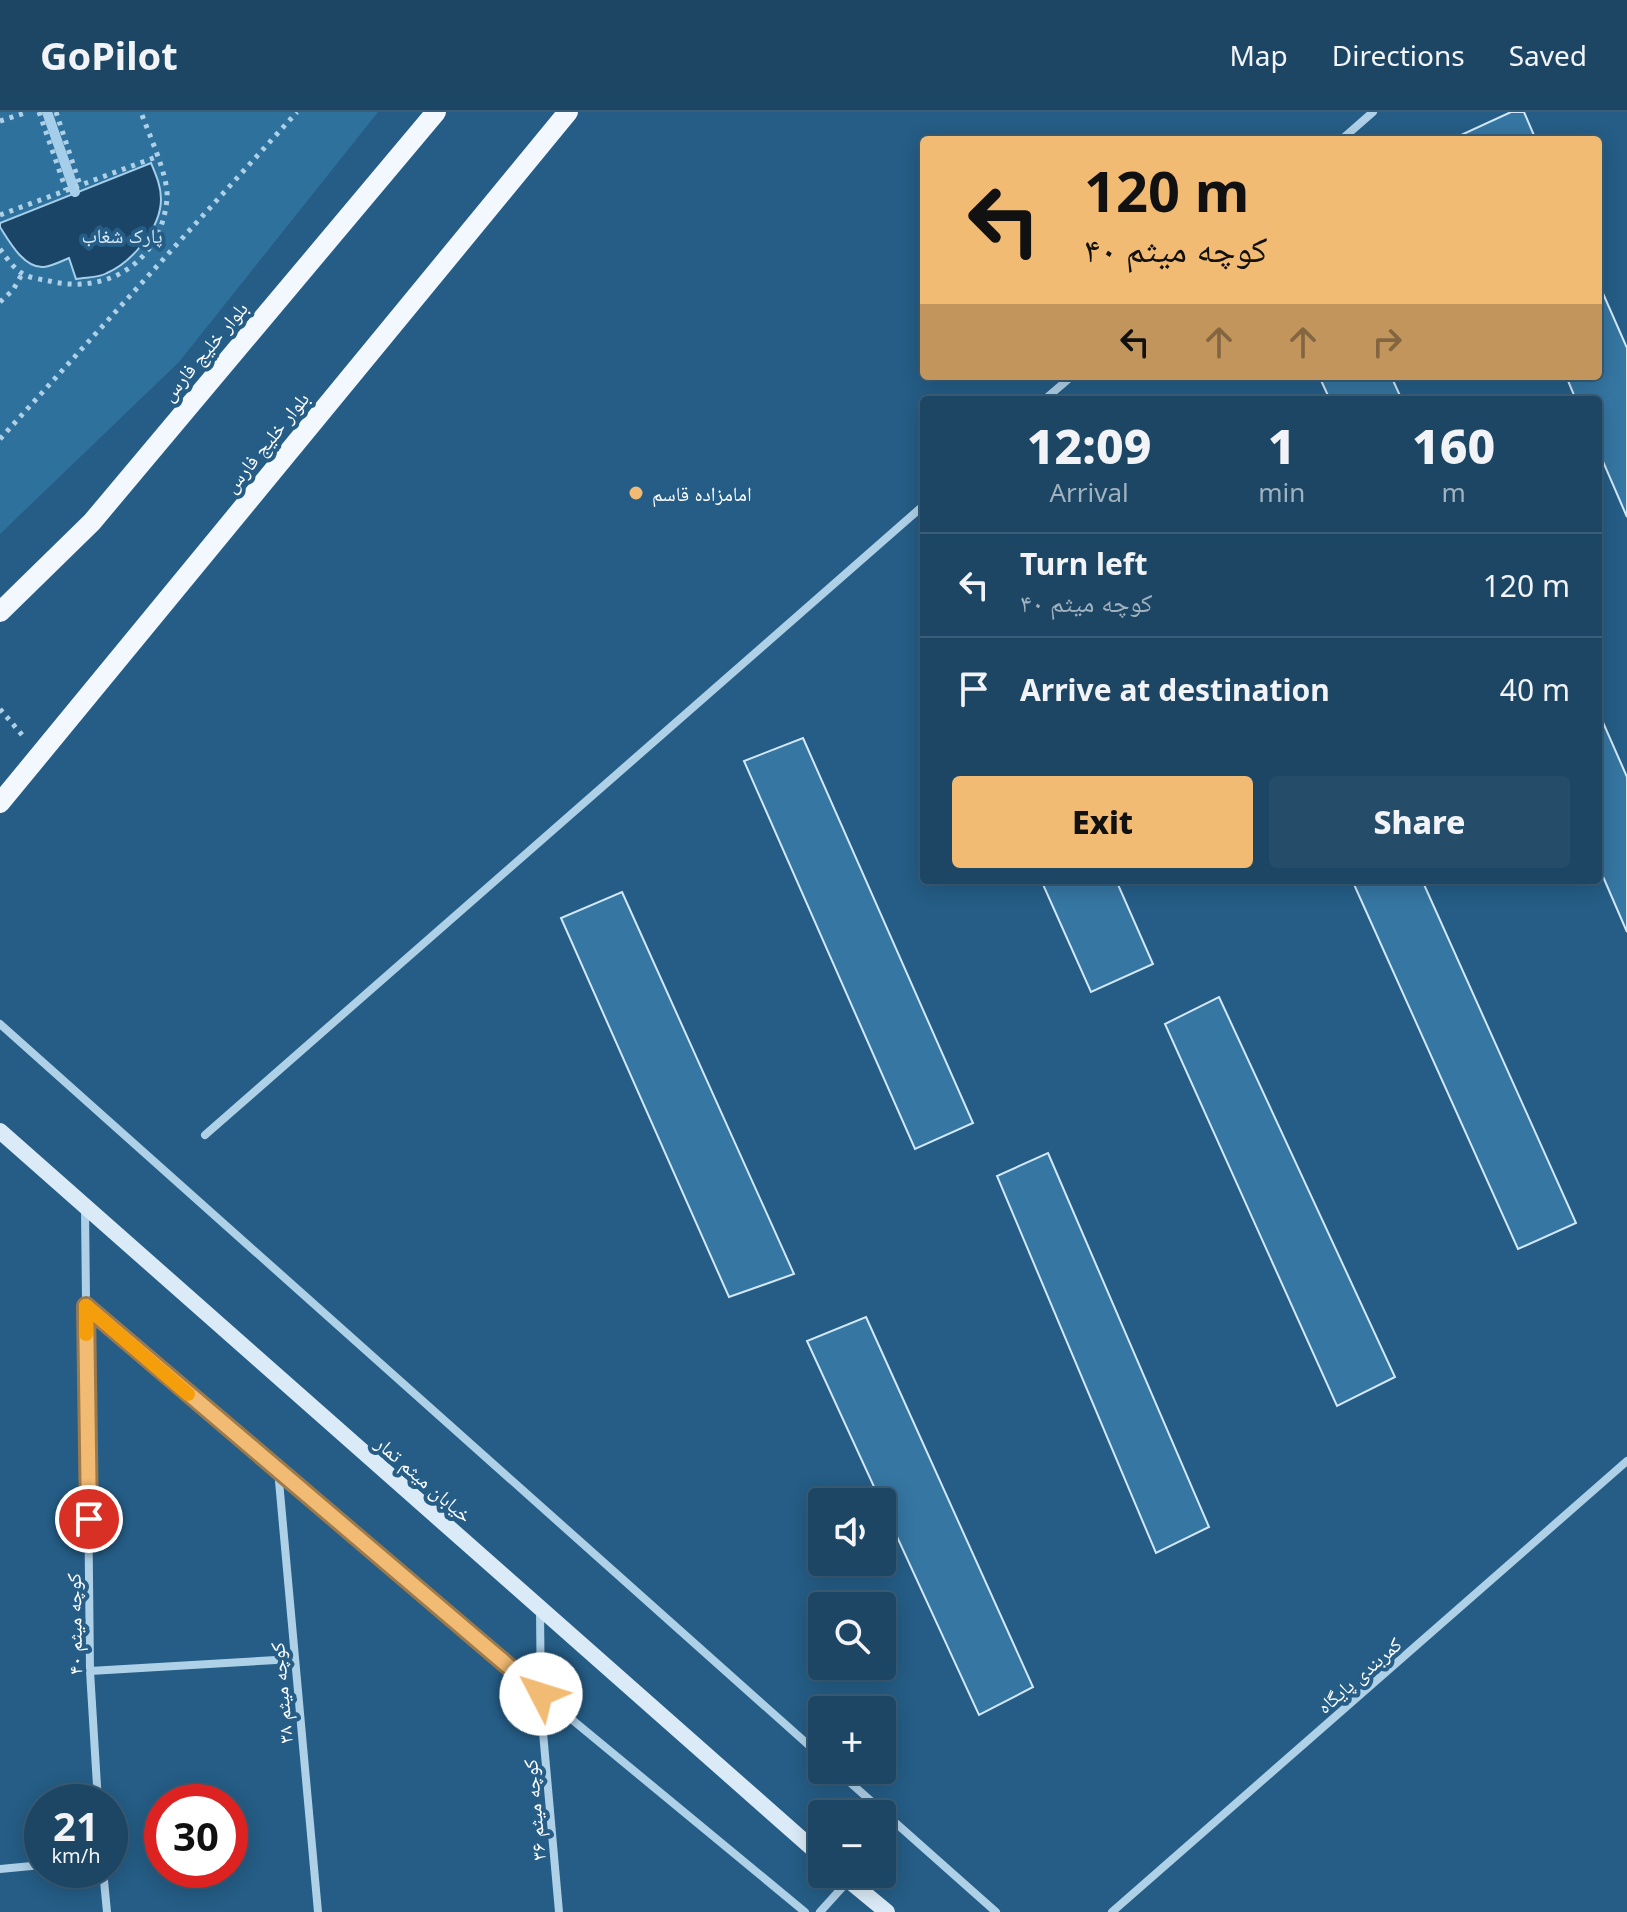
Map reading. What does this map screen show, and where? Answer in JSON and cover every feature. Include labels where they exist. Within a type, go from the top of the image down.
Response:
[{"type":"main road","name":"بلوار خلیج ‌فارس","points":[[0,612],[92,522],[436,112]]},
{"type":"main road","name":"بلوار خلیج‌ فارس","points":[[0,803],[568,112]]},
{"type":"street","points":[[1346,136],[1373,112]]},
{"type":"street","points":[[1049,396],[1067,380]]},
{"type":"street","points":[[205,1135],[920,509]]},
{"type":"street","points":[[0,1024],[808,1745]]},
{"type":"street","name":"خیابان میثم تمار","points":[[0,1131],[808,1845]]},
{"type":"street","name":"کوچه میثم ۴۰","points":[[85,1204],[90,1671],[97,1784]]},
{"type":"street","points":[[86,1306],[541,1694],[805,1912]]},
{"type":"street","name":"کمربندی پایگاه","points":[[1112,1912],[1627,1461]]},
{"type":"street","name":"کوچه میثم ۳۸","points":[[278,1470],[318,1912]]},
{"type":"street","name":"کوچه میثم ۳۶","points":[[540,1609],[541,1694],[559,1912]]},
{"type":"street","points":[[90,1671],[294,1659]]},
{"type":"street","points":[[852,1784],[996,1912]]},
{"type":"street","points":[[0,1869],[24,1867]]},
{"type":"street","points":[[105,1888],[107,1912]]},
{"type":"street","points":[[820,1912],[837,1888]]},
{"type":"street","points":[[858,1888],[887,1912]]},
{"type":"path","points":[[0,121],[28,112]]},
{"type":"path","points":[[39,112],[66,190]]},
{"type":"path","points":[[56,112],[80,185]]},
{"type":"path","points":[[0,249],[22,274],[59,284],[105,282],[132,267],[153,243],[166,210],[168,194],[162,167],[141,112]]},
{"type":"path","points":[[0,439],[297,112]]},
{"type":"path","points":[[0,215],[156,157]]},
{"type":"path","points":[[0,302],[13,290],[22,274]]},
{"type":"path","points":[[0,709],[39,756]]},
{"type":"green space","name":"پارک شغاب","points":[[0,112],[378,112],[179,362],[0,534]]},
{"type":"shaded area","points":[[151,163],[161,194],[156,221],[135,252],[104,275],[76,279],[69,258],[44,267],[30,264],[0,227],[0,223]]},
{"type":"building","points":[[1511,112],[1524,112],[1534,136],[1461,136]]},
{"type":"building","points":[[1602,291],[1627,348],[1627,517],[1602,459],[1602,396],[1574,396],[1568,380],[1602,380]]},
{"type":"building","points":[[1321,380],[1393,380],[1400,396],[1328,396]]},
{"type":"building","points":[[1602,720],[1627,777],[1627,932],[1602,874]]},
{"type":"building","points":[[803,738],[973,1123],[915,1149],[744,761]]},
{"type":"building","points":[[1043,884],[1118,884],[1153,964],[1091,992]]},
{"type":"building","points":[[1354,884],[1424,884],[1576,1223],[1518,1249]]},
{"type":"building","points":[[622,892],[794,1274],[729,1297],[561,918]]},
{"type":"building","points":[[1219,997],[1395,1377],[1337,1406],[1165,1024]]},
{"type":"building","points":[[1048,1153],[1209,1527],[1156,1553],[997,1176]]},
{"type":"building","points":[[866,1317],[1033,1687],[979,1715],[896,1535],[896,1488],[875,1488],[807,1341]]},
{"type":"waterway","points":[[47,112],[75,192]]},
{"type":"slow traffic","points":[[86,1334],[86,1306],[188,1394]]},
{"type":"place","name":"امامزاده قاسم","points":[[636,493]]},
{"type":"route","points":[[89,1519],[86,1306],[541,1694]]}]
